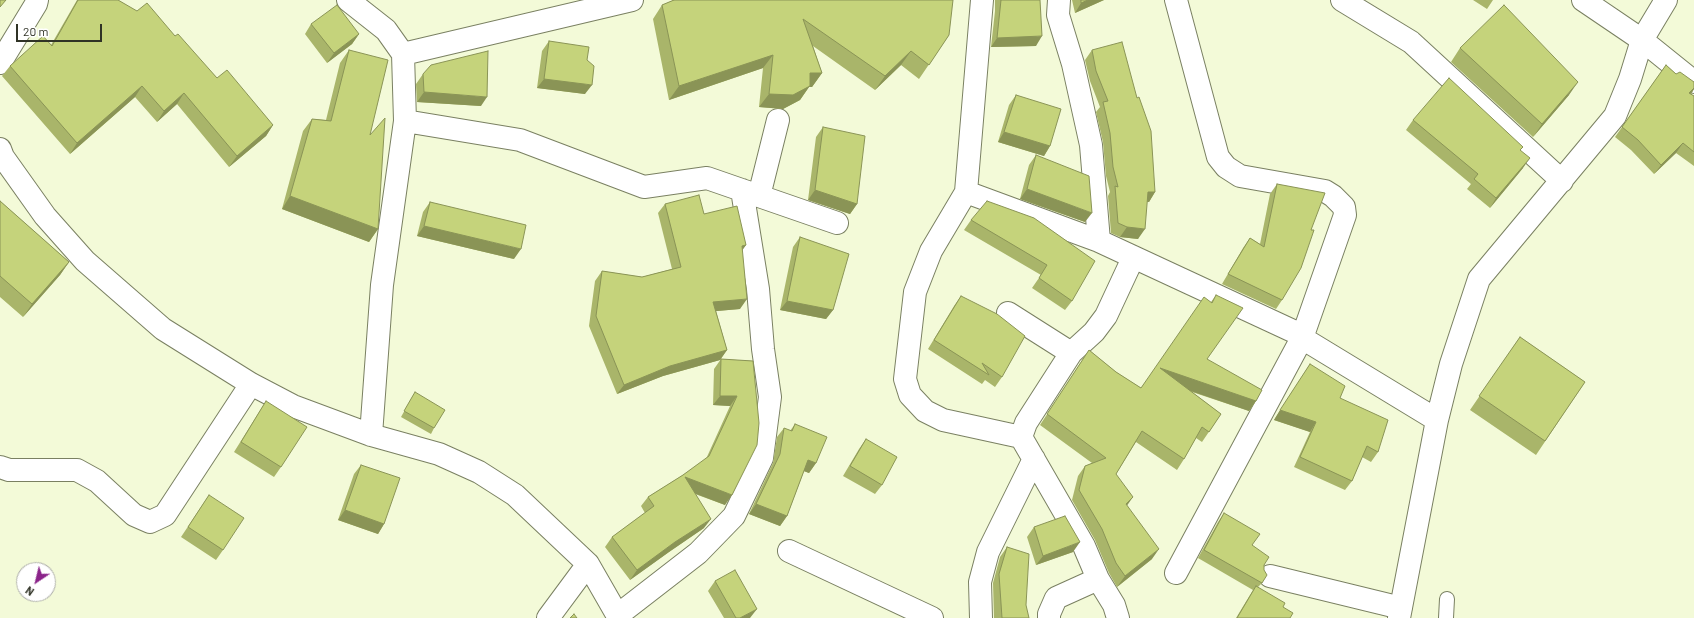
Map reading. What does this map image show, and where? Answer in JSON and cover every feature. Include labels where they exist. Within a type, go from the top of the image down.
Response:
[{"type":"street","points":[[0,63],[36,4],[36,0]]},
{"type":"street","points":[[348,0],[386,30],[403,54],[405,121],[382,285],[371,435]]},
{"type":"street","points":[[403,54],[632,0]]},
{"type":"street","points":[[982,0],[966,192],[931,251],[915,292],[905,379],[910,395],[925,411],[943,420],[1021,437],[1084,546],[1098,579],[1114,605],[1118,618]]},
{"type":"street","points":[[1059,0],[1058,15],[1073,64],[1091,145],[1099,241]]},
{"type":"street","points":[[1176,0],[1218,157],[1226,166],[1240,176],[1325,191],[1333,196],[1344,207],[1345,215],[1302,338],[1176,573]]},
{"type":"street","points":[[1342,0],[1411,42],[1562,181]]},
{"type":"street","points":[[1583,0],[1642,40],[1694,82]]},
{"type":"street","points":[[1270,576],[1400,613],[1437,420],[1451,364],[1479,279],[1615,116],[1630,80],[1642,40],[1666,0]]},
{"type":"street","points":[[0,149],[3,157],[45,216],[85,261],[163,329],[251,384],[293,406],[371,435],[439,454],[479,472],[515,495],[588,564],[619,617],[698,552],[734,516],[762,458],[770,397],[763,350],[750,193],[778,120]]},
{"type":"street","points":[[405,121],[520,140],[644,187],[707,178],[837,223]]},
{"type":"street","points":[[966,192],[1099,241],[1295,332],[1302,338],[1437,420]]},
{"type":"street","points":[[1021,437],[1026,423],[1071,353],[1094,332],[1106,316],[1133,258]]},
{"type":"street","points":[[1008,313],[1071,353]]},
{"type":"street","points":[[0,467],[9,470],[77,470],[97,481],[134,515],[150,522],[165,515],[251,384]]},
{"type":"street","points":[[981,618],[980,582],[988,552],[1034,459]]},
{"type":"street","points":[[789,551],[932,618]]},
{"type":"street","points":[[548,618],[588,564]]},
{"type":"street","points":[[1049,618],[1049,614],[1056,598],[1098,579]]},
{"type":"lane","points":[[1446,618],[1447,599]]},
{"type":"building","points":[[0,0],[6,0],[0,7]]},
{"type":"building","points":[[78,0],[118,0],[137,11],[147,3],[175,36],[178,34],[217,78],[227,70],[273,125],[237,156],[184,93],[164,111],[142,86],[77,143],[10,66],[43,36],[52,46]]},
{"type":"building","points":[[674,0],[953,0],[949,35],[929,65],[911,51],[885,76],[803,19],[822,73],[810,73],[810,86],[793,95],[769,94],[773,55],[679,86],[662,5]]},
{"type":"building","points":[[1001,0],[1040,0],[1042,36],[997,38]]},
{"type":"building","points":[[1081,0],[1088,0],[1081,3]]},
{"type":"building","points":[[337,5],[359,34],[334,53],[311,24]]},
{"type":"building","points":[[1504,5],[1578,82],[1542,124],[1460,48]]},
{"type":"building","points":[[549,41],[589,47],[587,60],[594,66],[592,85],[544,79]]},
{"type":"building","points":[[1122,42],[1137,98],[1139,97],[1151,131],[1155,192],[1148,192],[1145,229],[1127,227],[1118,223],[1115,186],[1118,187],[1113,167],[1110,133],[1103,102],[1108,101],[1096,71],[1092,50]]},
{"type":"building","points":[[349,50],[388,60],[370,135],[385,118],[378,229],[290,196],[312,119],[331,121]]},
{"type":"building","points":[[488,51],[487,97],[424,92],[423,74],[431,65]]},
{"type":"building","points":[[1666,65],[1676,74],[1680,72],[1694,82],[1694,88],[1689,93],[1694,96],[1694,152],[1683,143],[1661,165],[1638,140],[1622,127]]},
{"type":"building","points":[[1449,78],[1523,147],[1520,150],[1530,158],[1496,198],[1474,179],[1478,174],[1413,120]]},
{"type":"building","points":[[1016,95],[1061,109],[1050,146],[1004,132]]},
{"type":"building","points":[[823,127],[865,136],[857,204],[815,190]]},
{"type":"building","points":[[1036,155],[1089,176],[1092,213],[1027,189]]},
{"type":"building","points":[[1277,184],[1325,193],[1311,230],[1314,230],[1301,268],[1282,300],[1228,274],[1250,238],[1264,247]]},
{"type":"building","points":[[699,195],[704,214],[737,206],[746,245],[742,246],[747,299],[713,302],[727,350],[670,366],[624,385],[596,316],[602,271],[642,277],[681,267],[665,204]]},
{"type":"building","points":[[0,201],[69,262],[32,304],[0,276]]},
{"type":"building","points":[[987,201],[1034,218],[1095,261],[1072,301],[1039,278],[1047,265],[971,220]]},
{"type":"building","points":[[430,202],[526,225],[521,249],[424,226]]},
{"type":"building","points":[[800,237],[849,254],[833,310],[787,301]]},
{"type":"building","points":[[1216,295],[1243,308],[1207,359],[1262,390],[1256,401],[1160,368],[1221,414],[1209,432],[1202,427],[1184,459],[1142,431],[1116,474],[1133,497],[1126,504],[1159,549],[1125,576],[1116,563],[1102,529],[1079,490],[1085,466],[1106,458],[1047,414],[1089,350],[1116,372],[1141,388],[1204,297],[1212,303]]},
{"type":"building","points":[[961,296],[997,314],[1025,336],[1002,377],[982,363],[989,375],[934,340]]},
{"type":"building","points":[[1520,337],[1585,382],[1545,441],[1479,396]]},
{"type":"building","points":[[721,359],[753,361],[759,423],[757,445],[732,495],[685,477],[711,519],[675,542],[637,570],[612,537],[654,506],[648,497],[683,475],[709,456],[737,396],[720,396]]},
{"type":"building","points":[[1310,364],[1345,386],[1340,398],[1388,420],[1378,452],[1367,446],[1352,481],[1300,457],[1316,422],[1280,410]]},
{"type":"building","points":[[415,392],[445,410],[434,428],[404,411]]},
{"type":"building","points":[[266,401],[307,427],[281,467],[241,442]]},
{"type":"building","points":[[795,424],[827,437],[816,463],[808,460],[787,516],[756,504],[780,454],[784,428],[792,431]]},
{"type":"building","points":[[866,439],[897,457],[882,485],[850,466]]},
{"type":"building","points":[[361,465],[400,478],[384,524],[345,510]]},
{"type":"building","points":[[209,495],[244,518],[223,550],[188,527]]},
{"type":"building","points":[[1224,513],[1260,534],[1252,545],[1269,557],[1264,565],[1264,570],[1267,575],[1262,583],[1204,550]]},
{"type":"building","points":[[1065,516],[1080,542],[1043,556],[1034,527]]},
{"type":"building","points":[[1007,547],[1029,554],[1026,605],[1029,618],[1002,618],[999,574]]},
{"type":"building","points":[[735,570],[757,609],[740,618],[736,618],[715,581]]},
{"type":"building","points":[[1256,586],[1285,603],[1283,607],[1293,613],[1290,618],[1237,618]]},
{"type":"building","points":[[574,614],[577,618],[570,618]]}]
